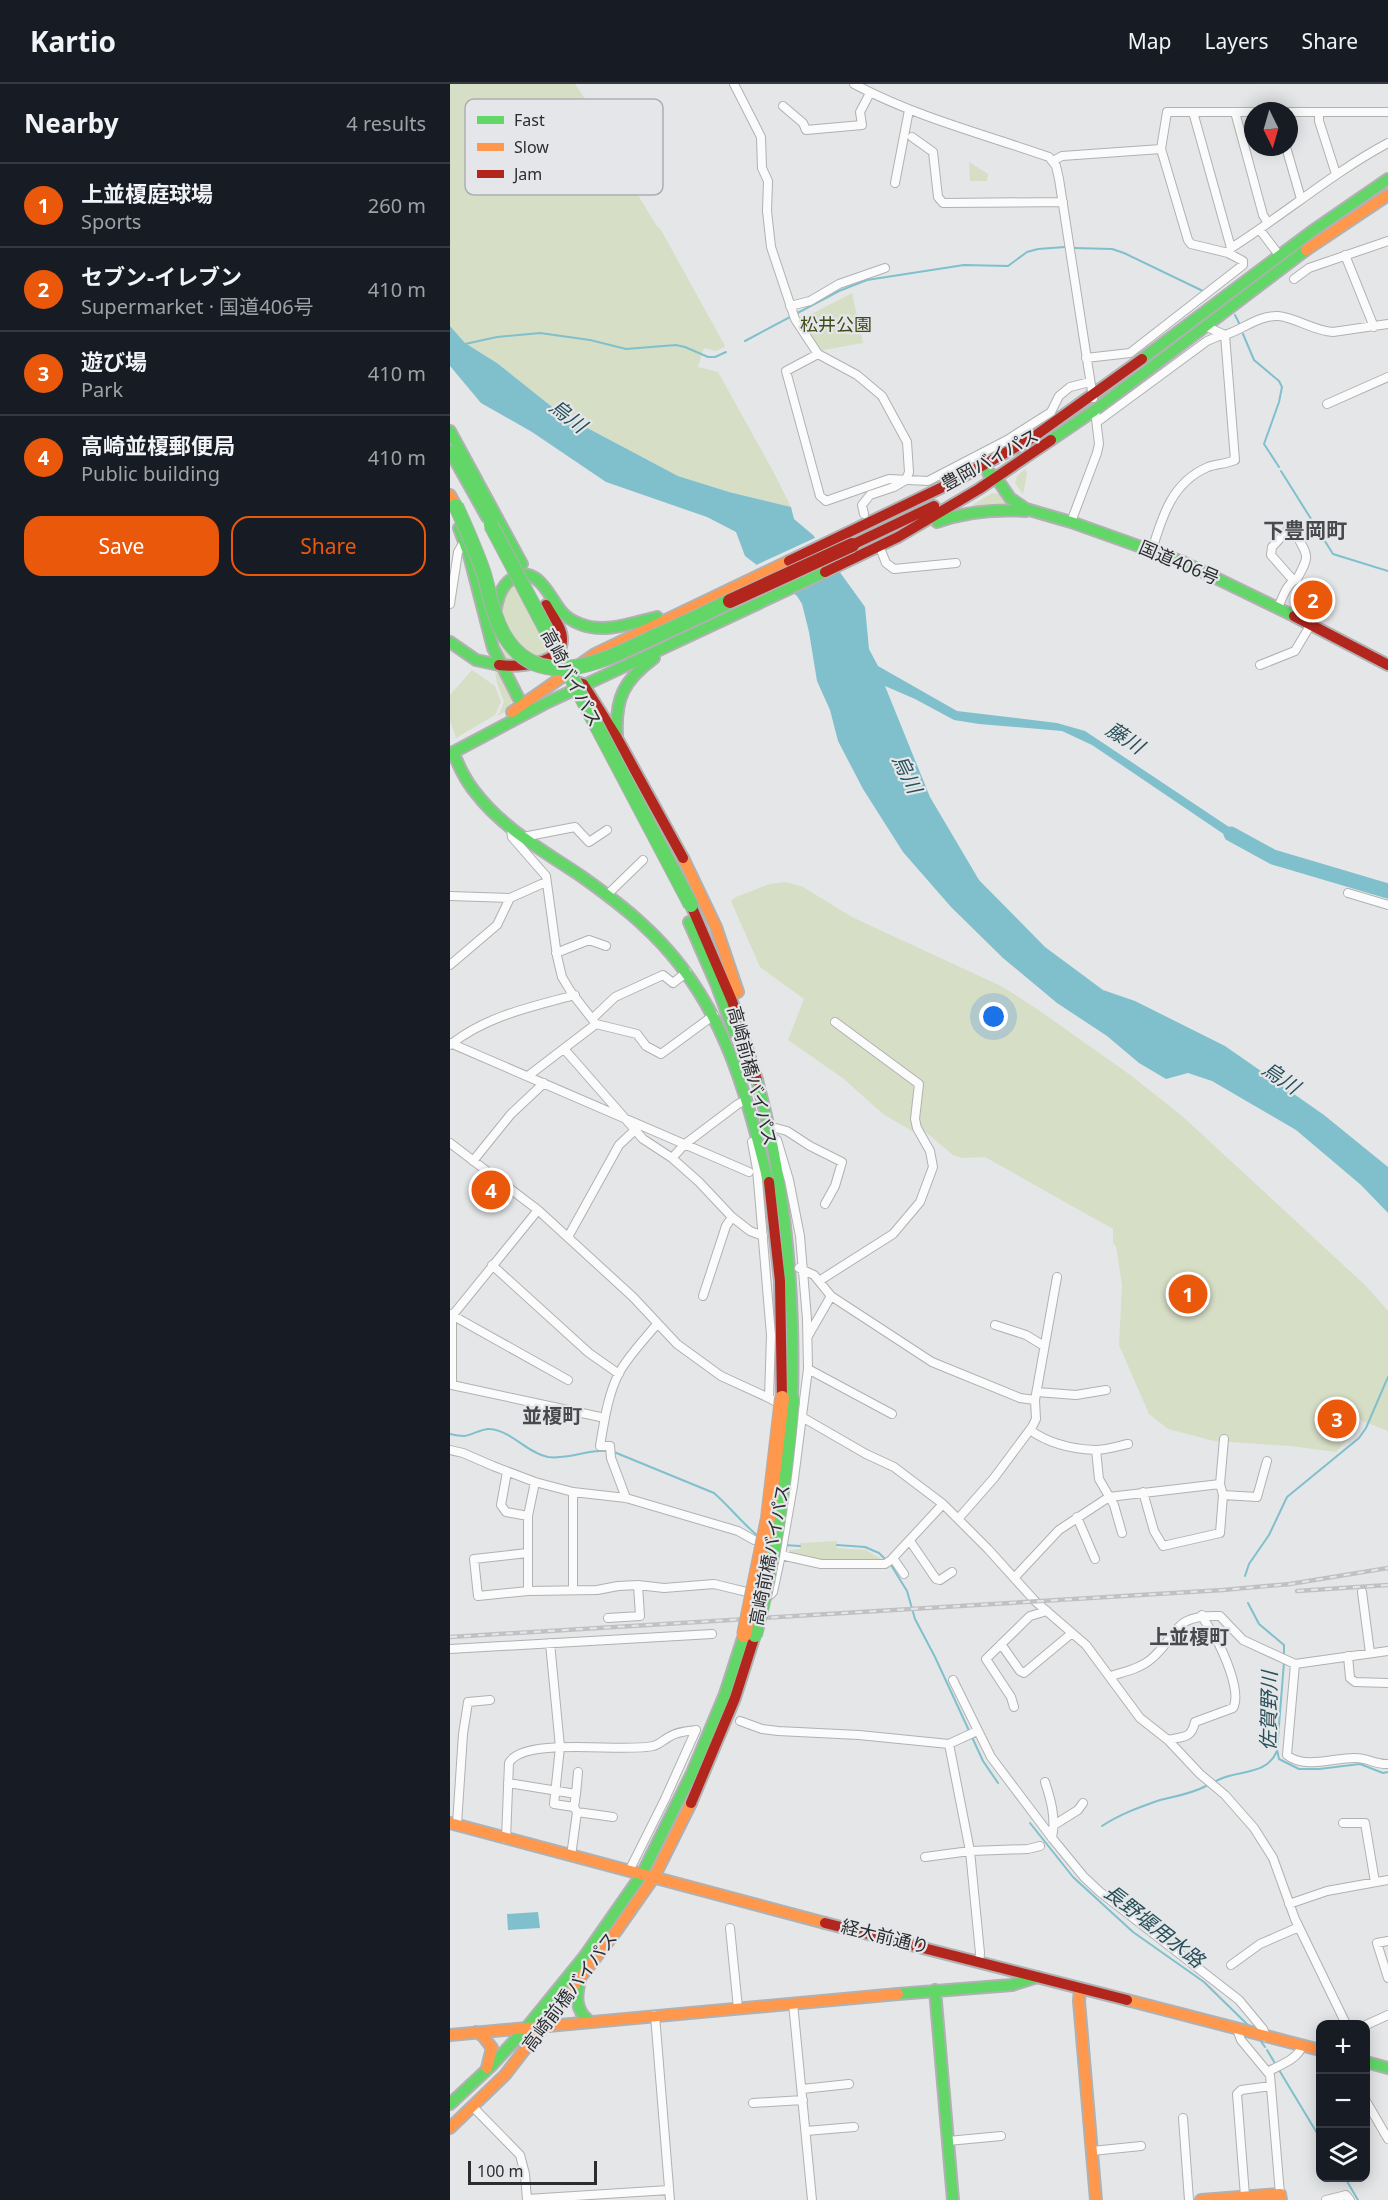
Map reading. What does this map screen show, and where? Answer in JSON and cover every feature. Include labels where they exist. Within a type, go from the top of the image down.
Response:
[{"type":"main road","name":"豊岡バイパス","points":[[578,687],[677,640],[706,630],[1032,438],[1091,389],[1338,212],[1388,179]]},
{"type":"main road","name":"豊岡バイパス","points":[[476,738],[590,657],[703,600],[852,545],[898,537],[979,489],[1096,416],[1205,326],[1318,241],[1388,195]]},
{"type":"main road","points":[[450,431],[561,634],[562,644],[559,650],[548,658],[510,667],[497,659],[477,660],[450,642]]},
{"type":"main road","name":"高崎バイパス","points":[[450,451],[687,907]]},
{"type":"main road","name":"高崎バイパス","points":[[450,466],[488,527]]},
{"type":"main road","points":[[971,472],[982,472],[995,477]]},
{"type":"main road","name":"国道406号","points":[[995,477],[1010,498],[1032,512],[1071,522],[1183,562],[1278,607],[1388,665]]},
{"type":"main road","points":[[452,503],[476,550],[494,613],[502,632],[511,645],[524,656],[540,665],[560,670],[588,666],[606,659],[995,477]]},
{"type":"main road","points":[[452,503],[472,562],[485,623],[497,659],[522,705],[533,704],[553,694],[578,687]]},
{"type":"main road","points":[[898,537],[967,512],[994,509],[1032,512]]},
{"type":"main road","points":[[497,659],[494,626],[497,602],[505,586],[516,576],[526,575],[538,579],[567,622]]},
{"type":"main road","points":[[546,606],[586,633],[613,634],[634,629],[703,600]]},
{"type":"main road","points":[[617,738],[616,710],[627,683],[643,665],[706,630]]},
{"type":"main road","points":[[556,681],[574,681],[617,738],[706,902],[740,998],[748,1049]]},
{"type":"main road","points":[[578,687],[451,750],[459,770],[474,793],[523,837],[607,895],[663,944],[719,1013],[746,1100],[770,1190]]},
{"type":"main road","name":"高崎前橋バイパス","points":[[687,907],[717,986],[719,1013],[738,1042],[757,1111],[767,1163],[780,1281],[781,1399]]},
{"type":"main road","name":"高崎前橋バイパス","points":[[450,2128],[505,2075],[580,1978],[642,1874],[692,1773],[749,1635],[777,1457],[781,1399],[793,1307],[788,1245],[768,1126],[748,1049],[720,969],[687,907]]},
{"type":"main road","name":"経大前通り","points":[[453,1823],[724,1897],[1316,2049]]},
{"type":"main road","name":"高崎前橋バイパス","points":[[450,2104],[528,2026],[584,1957],[642,1874]]},
{"type":"main road","points":[[996,1985],[1011,1981],[1016,1971]]},
{"type":"main road","points":[[450,2035],[528,2026],[1018,1984],[1037,1977]]},
{"type":"main road","points":[[580,1978],[577,2005],[581,2014],[589,2021]]},
{"type":"main road","points":[[1080,1988],[1079,2001],[1096,2200]]},
{"type":"main road","points":[[935,1990],[953,2200]]},
{"type":"main road","points":[[476,2032],[483,2036],[492,2048],[486,2070]]},
{"type":"main road","points":[[1370,2063],[1388,2068]]},
{"type":"main road","points":[[1201,2200],[1245,2196],[1280,2197]]},
{"type":"street","points":[[734,84],[761,137],[762,168],[768,181],[767,211],[771,247],[792,313],[818,354],[857,375],[882,396],[907,442],[909,472],[906,480],[867,498],[862,505],[864,514]]},
{"type":"street","points":[[854,84],[909,110],[1049,157],[1053,161],[1063,202],[1096,416],[1097,453],[1071,522]]},
{"type":"street","points":[[783,106],[803,123],[806,130],[862,125],[860,112],[870,93]]},
{"type":"street","points":[[895,183],[909,110]]},
{"type":"street","points":[[1086,358],[1131,353],[1243,266],[1243,261],[1230,251],[1191,244],[1188,240],[1161,149],[1167,112],[1244,112]]},
{"type":"street","points":[[1192,112],[1230,251]]},
{"type":"street","points":[[1235,112],[1263,215],[1268,223]]},
{"type":"street","points":[[1298,112],[1388,112]]},
{"type":"street","points":[[1319,112],[1319,121],[1336,174]]},
{"type":"street","points":[[912,137],[933,152],[938,197],[943,202],[1063,202]]},
{"type":"street","points":[[1230,251],[1336,174],[1388,143]]},
{"type":"street","points":[[1053,161],[1062,156],[1161,149]]},
{"type":"street","points":[[1289,156],[1301,199]]},
{"type":"street","points":[[1260,230],[1279,255]]},
{"type":"street","points":[[1293,279],[1309,268],[1388,241]]},
{"type":"street","points":[[1345,255],[1374,327]]},
{"type":"street","points":[[792,313],[852,279],[885,268]]},
{"type":"street","points":[[1096,416],[1206,341],[1237,332],[1261,319],[1278,316],[1324,332],[1388,324]]},
{"type":"street","points":[[1205,326],[1223,335]]},
{"type":"street","points":[[1152,550],[1165,508],[1175,493],[1205,469],[1235,460],[1223,335]]},
{"type":"street","points":[[818,354],[786,371],[819,496],[826,501],[889,478],[928,481],[980,455],[1051,412],[1059,396],[1070,387],[1091,389]]},
{"type":"street","points":[[1327,404],[1388,377]]},
{"type":"street","points":[[1278,607],[1307,560],[1295,533],[1287,531],[1272,547],[1271,555],[1293,580]]},
{"type":"street","points":[[450,604],[458,552],[465,540]]},
{"type":"street","points":[[882,553],[886,563],[894,569],[956,563]]},
{"type":"street","points":[[1260,665],[1295,651],[1311,624]]},
{"type":"street","points":[[511,827],[512,837],[546,876],[556,952],[562,977],[594,1022],[637,1034],[646,1046],[661,1054],[719,1013]]},
{"type":"street","points":[[523,837],[575,827],[587,843],[608,830]]},
{"type":"street","points":[[607,895],[642,860]]},
{"type":"street","points":[[450,897],[510,898],[546,882]]},
{"type":"street","points":[[1348,893],[1388,905]]},
{"type":"street","points":[[450,965],[497,926],[510,898]]},
{"type":"street","points":[[556,952],[590,940],[606,946]]},
{"type":"street","points":[[528,1076],[565,1050],[594,1022],[615,997],[663,975],[673,982],[687,972]]},
{"type":"street","points":[[451,1044],[489,1020],[525,1007],[575,995]]},
{"type":"street","points":[[819,1281],[893,1234],[920,1202],[933,1167],[930,1151],[917,1128],[915,1119],[919,1084],[835,1022]]},
{"type":"street","points":[[451,1044],[749,1172]]},
{"type":"street","points":[[565,1050],[643,1139],[672,1158],[699,1182],[732,1217],[750,1231],[763,1236]]},
{"type":"street","points":[[473,1161],[511,1114],[544,1083]]},
{"type":"street","points":[[672,1158],[685,1144],[746,1100],[763,1236],[770,1270],[771,1335],[781,1399]]},
{"type":"street","points":[[768,1126],[787,1131],[842,1162],[835,1186],[825,1204]]},
{"type":"street","points":[[527,1553],[474,1559],[478,1596],[528,1591],[597,1590],[638,1585],[664,1588],[714,1584],[768,1597],[773,1592],[784,1540],[808,1369],[800,1269],[800,1236],[789,1179],[778,1142],[768,1126]]},
{"type":"street","points":[[568,1237],[619,1144],[635,1130]]},
{"type":"street","points":[[450,1143],[538,1210],[633,1297],[677,1344],[721,1376],[781,1399],[801,1416],[857,1449],[894,1467],[943,1504],[1035,1601],[1086,1645],[1140,1718],[1168,1740],[1254,1828],[1273,1858],[1299,1926],[1344,2020]]},
{"type":"street","points":[[538,1210],[451,1315],[453,1385],[605,1418]]},
{"type":"street","points":[[703,1296],[726,1226],[732,1217]]},
{"type":"street","points":[[492,1265],[590,1353],[619,1374]]},
{"type":"street","points":[[800,1269],[814,1275],[831,1296],[932,1362],[1020,1398],[1076,1395],[1106,1390]]},
{"type":"street","points":[[958,1519],[994,1478],[1030,1430],[1035,1419],[1036,1396],[1057,1277]]},
{"type":"street","points":[[807,1337],[831,1296]]},
{"type":"street","points":[[451,1315],[568,1380]]},
{"type":"street","points":[[626,1498],[611,1458],[610,1448],[600,1446],[605,1418],[619,1374],[657,1324]]},
{"type":"street","points":[[996,1325],[1026,1335],[1044,1346]]},
{"type":"street","points":[[808,1369],[892,1414]]},
{"type":"street","points":[[1030,1430],[1041,1438],[1053,1442],[1096,1450],[1128,1444]]},
{"type":"street","points":[[1143,1491],[1154,1531],[1163,1546],[1220,1533],[1222,1496],[1220,1485],[1224,1439]]},
{"type":"street","points":[[450,1450],[535,1482],[573,1492],[626,1498],[738,1531],[754,1540]]},
{"type":"street","points":[[1096,1450],[1099,1479],[1114,1505],[1122,1533]]},
{"type":"street","points":[[1222,1496],[1257,1497],[1267,1461]]},
{"type":"street","points":[[507,1472],[501,1505],[506,1512],[528,1516]]},
{"type":"street","points":[[528,1591],[528,1516],[535,1482]]},
{"type":"street","points":[[1014,1578],[1059,1530],[1109,1497],[1143,1491],[1220,1485]]},
{"type":"street","points":[[573,1492],[573,1589]]},
{"type":"street","points":[[781,1552],[820,1564],[890,1561],[943,1504]]},
{"type":"street","points":[[1077,1516],[1095,1559]]},
{"type":"street","points":[[910,1541],[936,1579],[940,1580],[952,1572]]},
{"type":"street","points":[[890,1561],[904,1574]]},
{"type":"street","points":[[608,1618],[640,1616],[638,1585]]},
{"type":"street","points":[[1362,1592],[1370,1653]]},
{"type":"street","points":[[1014,1707],[1011,1697],[986,1659],[1030,1616],[1047,1611]]},
{"type":"street","points":[[1111,1676],[1148,1661],[1176,1629],[1189,1618],[1202,1615],[1220,1616],[1243,1640],[1293,1663],[1388,1652]]},
{"type":"street","points":[[1168,1740],[1189,1735],[1193,1731],[1195,1722],[1233,1708],[1236,1701],[1233,1679],[1224,1656],[1202,1615]]},
{"type":"street","points":[[1001,1644],[1020,1671],[1024,1673],[1072,1633]]},
{"type":"street","points":[[450,1649],[712,1634]]},
{"type":"street","points":[[550,1643],[560,1748],[554,1804],[613,1817]]},
{"type":"street","points":[[1348,1656],[1350,1678],[1355,1682],[1388,1683]]},
{"type":"street","points":[[1293,1663],[1287,1755],[1293,1760],[1306,1762],[1358,1757],[1388,1764]]},
{"type":"street","points":[[953,1680],[973,1733],[1052,1838],[1090,1883],[1239,2000],[1251,2013],[1265,2036]]},
{"type":"street","points":[[453,1823],[468,1702],[490,1700]]},
{"type":"street","points":[[740,1721],[778,1731],[859,1735],[949,1744],[973,1733]]},
{"type":"street","points":[[506,1839],[508,1763],[512,1757],[519,1753],[560,1748],[655,1746],[670,1735],[696,1730],[665,1798],[642,1874]]},
{"type":"street","points":[[949,1744],[970,1851],[979,1962]]},
{"type":"street","points":[[571,1856],[578,1772]]},
{"type":"street","points":[[1045,1782],[1054,1824],[1052,1838]]},
{"type":"street","points":[[508,1783],[576,1794]]},
{"type":"street","points":[[1054,1824],[1078,1810],[1083,1803]]},
{"type":"street","points":[[1343,1823],[1365,1823],[1375,1882]]},
{"type":"street","points":[[925,1857],[970,1851],[1023,1850],[1040,1846]]},
{"type":"street","points":[[1290,1904],[1327,1891],[1388,1880]]},
{"type":"street","points":[[1231,1965],[1260,1944],[1299,1926]]},
{"type":"street","points":[[730,1928],[738,2008]]},
{"type":"street","points":[[1388,1941],[1377,1943],[1388,1978]]},
{"type":"street","points":[[794,2003],[812,2200]]},
{"type":"street","points":[[655,2015],[670,2200]]},
{"type":"street","points":[[1370,2023],[1388,2015]]},
{"type":"street","points":[[1242,2031],[1241,2040],[1274,2069]]},
{"type":"street","points":[[1280,2197],[1271,2086],[1274,2069],[1301,2050],[1302,2046]]},
{"type":"street","points":[[802,2089],[849,2084]]},
{"type":"street","points":[[1245,2196],[1237,2094],[1240,2090],[1271,2086]]},
{"type":"street","points":[[753,2103],[803,2100]]},
{"type":"street","points":[[473,2107],[520,2155],[525,2174],[527,2199],[669,2190]]},
{"type":"street","points":[[1370,2109],[1388,2139]]},
{"type":"street","points":[[1183,2118],[1189,2200]]},
{"type":"street","points":[[806,2131],[854,2127]]},
{"type":"street","points":[[948,2141],[1001,2136]]},
{"type":"street","points":[[1092,2151],[1141,2146]]},
{"type":"street","points":[[1326,2200],[1346,2195],[1350,2200]]},
{"type":"green space","points":[[450,84],[575,84],[585,99],[465,99],[465,195],[638,195],[661,230],[724,344],[725,347],[716,351],[704,348],[698,367],[718,372],[791,507],[729,492],[678,476],[561,414],[497,363],[465,343],[450,326]]},
{"type":"green space","points":[[969,162],[988,174],[987,181],[970,181]]},
{"type":"green space","name":"松井公園","points":[[852,293],[863,343],[818,351],[800,320]]},
{"type":"green space","points":[[1025,469],[1027,474],[1023,494],[1015,483],[1017,476]]},
{"type":"green space","points":[[992,493],[1000,494],[1009,506],[971,506]]},
{"type":"green space","points":[[516,580],[555,647],[541,657],[505,660],[496,638],[495,630],[501,600]]},
{"type":"green space","points":[[472,670],[495,686],[501,702],[495,715],[456,738],[450,721],[450,695]]},
{"type":"green space","points":[[495,672],[499,674],[512,700],[509,709],[498,716],[504,702]]},
{"type":"green space","points":[[786,882],[803,887],[852,917],[1003,987],[1129,1074],[1181,1115],[1366,1286],[1388,1311],[1388,1431],[1360,1420],[1354,1433],[1336,1452],[1291,1446],[1214,1441],[1168,1429],[1149,1414],[1119,1345],[1122,1285],[1116,1246],[1113,1243],[1113,1229],[985,1157],[962,1158],[953,1155],[922,1129],[912,1131],[883,1114],[844,1079],[788,1040],[804,999],[760,967],[731,901],[770,884]]},
{"type":"green space","points":[[837,1541],[837,1548],[866,1550],[883,1560],[825,1562],[789,1555],[789,1550],[800,1549],[800,1543]]},
{"type":"water","name":"烏川","points":[[450,326],[465,343],[497,363],[561,414],[678,476],[729,492],[791,507],[794,519],[813,535],[865,607],[869,649],[878,666],[957,711],[1057,723],[1085,731],[1244,837],[1248,844],[1228,837],[1092,745],[1062,731],[954,720],[885,686],[930,797],[979,880],[1045,947],[1103,990],[1135,1001],[1225,1046],[1324,1115],[1388,1167],[1388,1213],[1361,1185],[1296,1130],[1212,1081],[1188,1073],[1166,1079],[1139,1063],[1107,1036],[1057,1003],[1003,958],[951,907],[903,852],[863,789],[838,741],[830,710],[817,681],[809,632],[802,604],[797,596],[745,556],[736,532],[707,517],[606,482],[532,432],[481,403],[450,366]]},
{"type":"water","points":[[538,1912],[540,1928],[508,1930],[507,1914]]},
{"type":"pier","points":[[817,537],[827,551],[766,576],[754,566]]},
{"type":"waterway","points":[[745,341],[839,291],[867,280],[964,265],[1008,266],[1027,252],[1065,247]]},
{"type":"waterway","points":[[1074,248],[1112,249],[1124,253],[1205,292]]},
{"type":"waterway","points":[[1235,315],[1240,325]]},
{"type":"waterway","points":[[465,344],[497,337],[540,333],[590,340],[626,349],[676,345],[708,357],[715,357],[726,352]]},
{"type":"waterway","points":[[1243,334],[1254,360],[1279,381],[1282,387],[1264,444],[1279,467]]},
{"type":"waterway","points":[[1281,471],[1333,554],[1388,571]]},
{"type":"waterway","name":"藤川","points":[[1231,834],[1273,857],[1388,891]]},
{"type":"waterway","name":"佐賀野川","points":[[1245,1576],[1249,1564],[1269,1535],[1287,1497],[1359,1438],[1366,1428],[1388,1377]]},
{"type":"waterway","name":"長野堰用水路","points":[[450,1434],[464,1436],[487,1429],[498,1431],[540,1455],[556,1458],[608,1451]]},
{"type":"waterway","name":"長野堰用水路","points":[[614,1452],[714,1493],[759,1537]]},
{"type":"waterway","name":"長野堰用水路","points":[[784,1545],[800,1546]]},
{"type":"waterway","name":"長野堰用水路","points":[[837,1545],[865,1547],[879,1553],[891,1565],[907,1591],[915,1619],[983,1761],[998,1783]]},
{"type":"waterway","name":"佐賀野川","points":[[1248,1603],[1259,1624],[1284,1645],[1284,1656]]},
{"type":"waterway","name":"佐賀野川","points":[[1284,1662],[1277,1750],[1279,1759],[1299,1769],[1360,1764],[1383,1773],[1388,1772]]},
{"type":"waterway","points":[[1216,1781],[1258,1769],[1266,1765],[1277,1751]]},
{"type":"waterway","points":[[1102,1826],[1138,1808],[1206,1786]]},
{"type":"waterway","name":"長野堰用水路","points":[[1030,1823],[1073,1877],[1133,1932],[1204,1982],[1251,2028]]},
{"type":"waterway","name":"長野堰用水路","points":[[1260,2040],[1265,2047]]},
{"type":"waterway","name":"長野堰用水路","points":[[1267,2050],[1316,2131]]},
{"type":"waterway","name":"長野堰用水路","points":[[1347,2182],[1358,2200]]},
{"type":"railway","points":[[450,1637],[1223,1590],[1290,1584],[1388,1568]]},
{"type":"railway","points":[[1297,1591],[1388,1585]]},
{"type":"traffic: fast","points":[[1142,359],[1311,232],[1388,179]]},
{"type":"traffic: fast","points":[[1051,440],[1095,410],[1306,250]]},
{"type":"traffic: fast","points":[[450,431],[522,564]]},
{"type":"traffic: fast","points":[[450,451],[487,517]]},
{"type":"traffic: fast","points":[[988,473],[995,476],[1010,498],[1026,509],[1071,522],[1183,562],[1294,616]]},
{"type":"traffic: fast","points":[[456,506],[481,565],[500,628],[518,653],[535,664],[554,668],[594,663],[730,601]]},
{"type":"traffic: fast","points":[[937,522],[959,515],[981,512],[1026,511]]},
{"type":"traffic: fast","points":[[491,525],[691,905]]},
{"type":"traffic: fast","points":[[459,528],[469,555],[493,648],[522,705],[529,705]]},
{"type":"traffic: fast","points":[[450,754],[544,704],[825,572]]},
{"type":"traffic: fast","points":[[494,619],[497,602],[504,586],[508,581],[521,575],[536,578],[569,619],[589,627],[609,628],[657,617]]},
{"type":"traffic: fast","points":[[450,642],[476,660],[499,665]]},
{"type":"traffic: fast","points":[[617,735],[618,710],[624,691],[635,674],[654,658]]},
{"type":"traffic: fast","points":[[453,752],[471,787],[498,817],[627,911],[669,952],[692,982],[711,1013],[740,1080],[770,1189]]},
{"type":"traffic: fast","points":[[689,922],[734,1032]]},
{"type":"traffic: fast","points":[[757,1080],[782,1199],[792,1319],[792,1400]]},
{"type":"traffic: fast","points":[[755,1635],[778,1519],[792,1400]]},
{"type":"traffic: fast","points":[[450,2104],[492,2065],[528,2026],[584,1957],[642,1874],[692,1773],[725,1694],[744,1635]]},
{"type":"traffic: fast","points":[[898,1994],[1012,1985],[1037,1977]]},
{"type":"traffic: fast","points":[[580,1980],[579,2007],[589,2021]]},
{"type":"traffic: fast","points":[[935,1990],[953,2200]]},
{"type":"traffic: fast","points":[[1370,2063],[1388,2068]]},
{"type":"traffic: slow","points":[[1306,250],[1388,195]]},
{"type":"traffic: slow","points":[[450,495],[456,506]]},
{"type":"traffic: slow","points":[[512,712],[595,654],[789,561]]},
{"type":"traffic: slow","points":[[683,858],[716,927],[738,992]]},
{"type":"traffic: slow","points":[[744,1635],[768,1518],[782,1398]]},
{"type":"traffic: slow","points":[[450,2128],[505,2075],[617,1930],[654,1877],[691,1803]]},
{"type":"traffic: slow","points":[[450,1823],[825,1923]]},
{"type":"traffic: slow","points":[[1080,1988],[1079,2001],[1096,2200]]},
{"type":"traffic: slow","points":[[450,2035],[898,1994]]},
{"type":"traffic: slow","points":[[1127,2000],[1316,2049]]},
{"type":"traffic: slow","points":[[476,2032],[483,2036],[492,2048],[487,2068]]},
{"type":"traffic: slow","points":[[1201,2200],[1280,2194],[1281,2200]]},
{"type":"traffic: jam","points":[[789,561],[951,483],[1032,438],[1142,359]]},
{"type":"traffic: jam","points":[[825,572],[898,537],[979,489],[1051,440]]},
{"type":"traffic: jam","points":[[852,545],[934,506]]},
{"type":"traffic: jam","points":[[730,601],[852,545]]},
{"type":"traffic: jam","points":[[499,665],[527,665],[538,662],[555,654],[560,648],[562,639],[560,630],[546,605]]},
{"type":"traffic: jam","points":[[1294,616],[1388,665]]},
{"type":"traffic: jam","points":[[576,682],[583,684],[617,738],[683,858]]},
{"type":"traffic: jam","points":[[691,905],[732,1001],[757,1080]]},
{"type":"traffic: jam","points":[[769,1182],[780,1281],[782,1398]]},
{"type":"traffic: jam","points":[[691,1803],[735,1698],[755,1635]]},
{"type":"traffic: jam","points":[[825,1923],[1127,2000]]},
{"type":"place","name":"セブン-イレブン","points":[[1313,600]]},
{"type":"place","name":"高崎並榎郵便局","points":[[491,1190]]},
{"type":"place","name":"上並榎庭球場","points":[[1188,1294]]},
{"type":"place","name":"遊び場","points":[[1337,1419]]},
{"type":"district","name":"下豊岡町","points":[[1305,531]]},
{"type":"district","name":"並榎町","points":[[552,1416]]},
{"type":"district","name":"上並榎町","points":[[1189,1637]]}]
